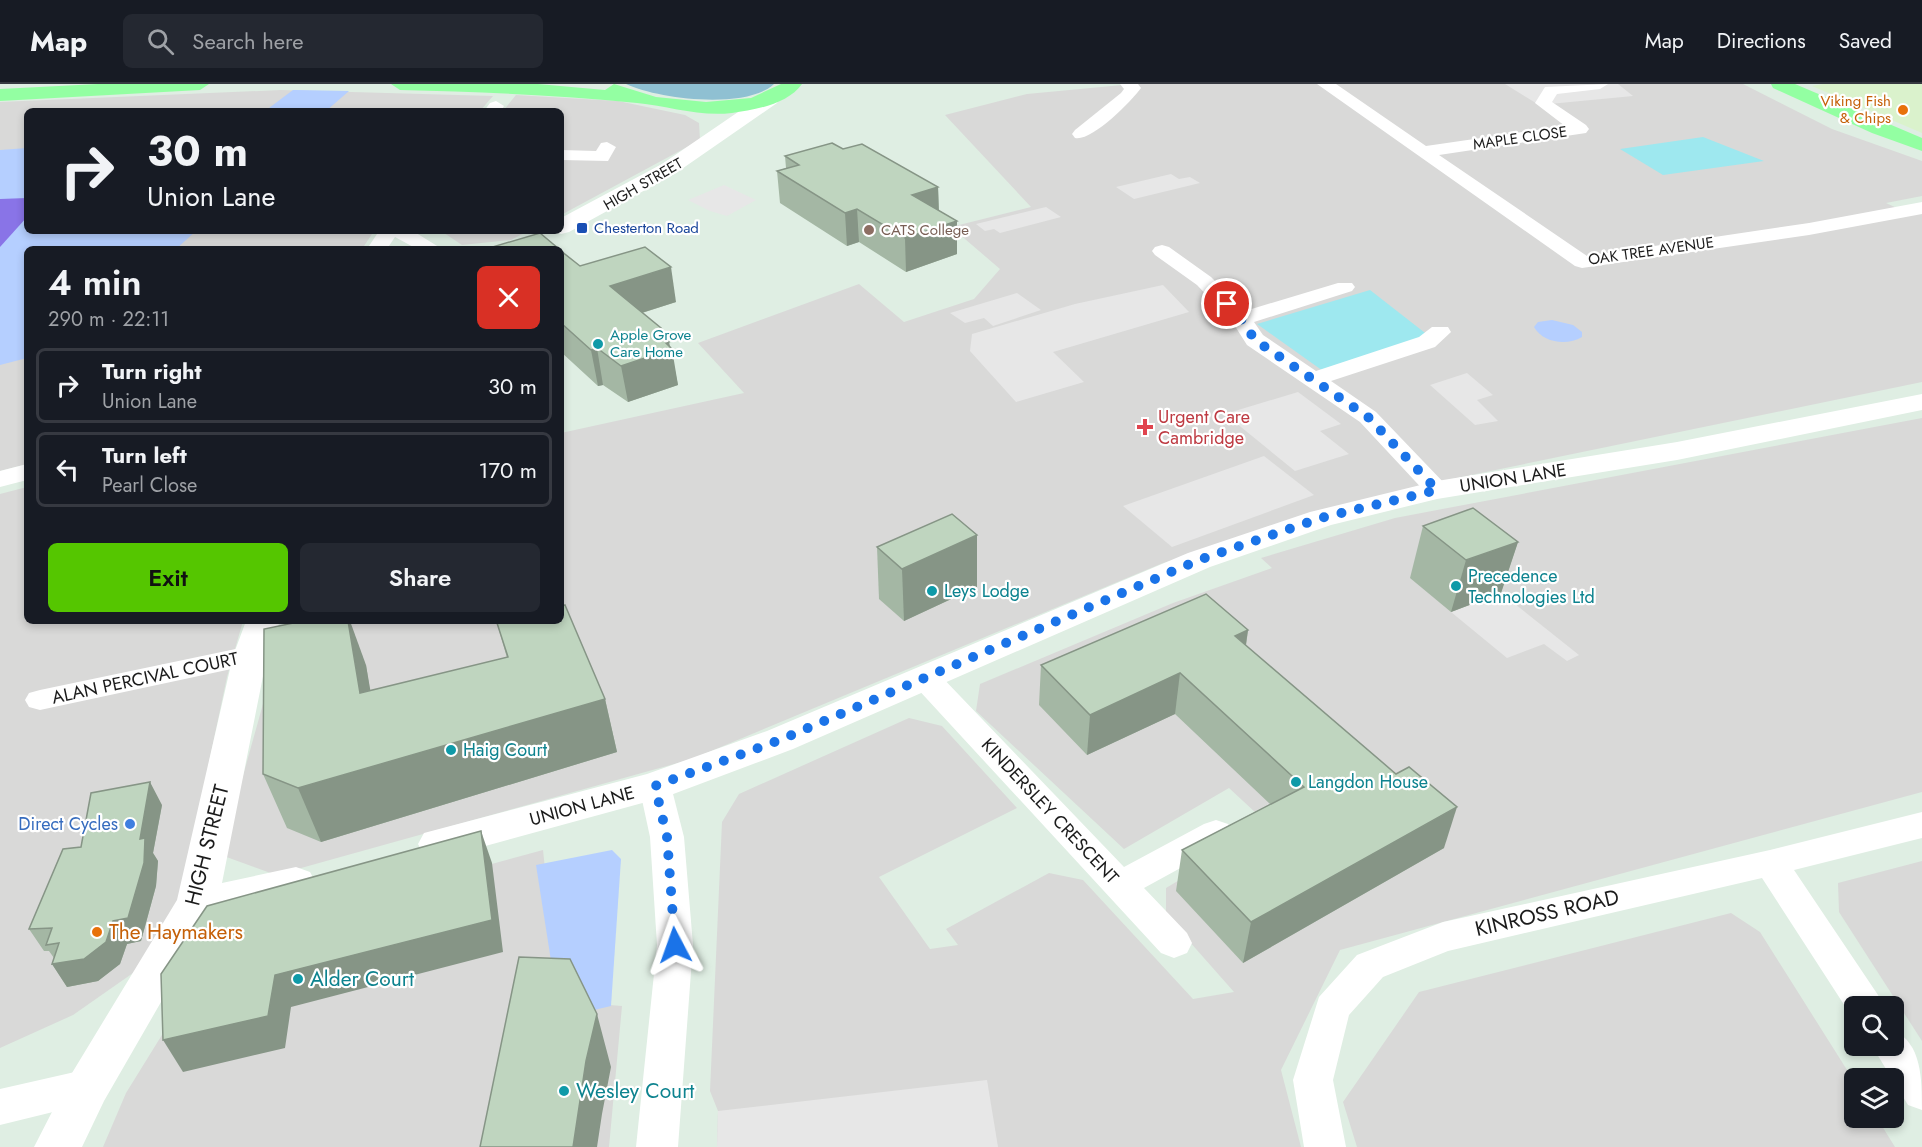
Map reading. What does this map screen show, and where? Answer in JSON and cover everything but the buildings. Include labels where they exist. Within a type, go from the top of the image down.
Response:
[{"type":"main road","points":[[0,95],[200,84]]},
{"type":"main road","points":[[400,84],[529,86],[635,98]]},
{"type":"main road","points":[[606,84],[610,89],[635,98],[661,105],[695,108],[770,99],[794,84]]},
{"type":"main road","points":[[1780,84],[1870,125],[1922,144]]},
{"type":"street","points":[[1081,134],[1127,96],[1133,88],[1128,84]]},
{"type":"street","name":"OAK TREE AVENUE","points":[[1325,84],[1582,262],[1809,229],[1922,208]]},
{"type":"street","name":"MAPLE CLOSE","points":[[1423,152],[1580,129],[1543,103],[1551,90],[1600,84]]},
{"type":"street","name":"HIGH STREET","points":[[564,225],[631,193],[722,135],[770,99]]},
{"type":"street","points":[[695,108],[717,122],[722,135]]},
{"type":"street","points":[[564,155],[602,157],[607,147]]},
{"type":"street","points":[[404,234],[426,246]]},
{"type":"street","points":[[1161,251],[1204,281],[1241,319],[1255,340],[1283,362],[1316,380],[1368,417],[1437,490]]},
{"type":"street","points":[[1241,319],[1345,287]]},
{"type":"street","points":[[1316,380],[1427,342],[1440,332]]},
{"type":"street","name":"UNION LANE","points":[[408,852],[655,786],[780,740],[1199,560],[1321,518],[1437,490],[1677,451],[1922,402]]},
{"type":"street","points":[[0,479],[24,473]]},
{"type":"street","name":"HIGH STREET","points":[[58,1147],[88,1087],[197,903],[250,656],[261,624]]},
{"type":"street","name":"ALAN PERCIVAL COURT","points":[[40,700],[250,656]]},
{"type":"street","name":"KINDERSLEY CRESCENT","points":[[926,679],[1174,943]]},
{"type":"street","points":[[655,786],[667,837],[675,945],[657,1147]]},
{"type":"street","name":"KINROSS ROAD","points":[[1325,1147],[1313,1080],[1332,1008],[1370,966],[1443,937],[1770,863],[1922,825]]},
{"type":"street","points":[[1120,885],[1227,827]]},
{"type":"street","points":[[1770,863],[1858,996]]},
{"type":"street","points":[[197,903],[261,892],[329,874]]},
{"type":"street","points":[[1898,1056],[1922,1092]]},
{"type":"street","points":[[0,1107],[88,1087]]},
{"type":"shaded area","points":[[626,84],[774,84],[761,92],[743,97],[701,99],[658,94]]},
{"type":"shaded area","points":[[1133,84],[1743,84],[1832,129],[1922,161],[1922,196],[1886,203],[1912,215],[1922,213],[1922,382],[1437,482],[1163,563],[692,759],[276,875],[221,855],[285,624],[564,624],[564,432],[744,393],[698,343],[859,284],[904,322],[974,299],[1000,269],[951,227],[1031,207],[945,115],[1027,94]]},
{"type":"shaded area","points":[[1505,84],[1618,84],[1633,96],[1539,105]]},
{"type":"shaded area","points":[[1922,84],[1922,133],[1812,86]]},
{"type":"shaded area","points":[[281,90],[493,96],[483,108],[24,108],[24,234],[372,234],[364,246],[24,246],[24,465],[0,471],[0,102]]},
{"type":"shaded area","points":[[293,90],[349,91],[329,108],[269,108]]},
{"type":"shaded area","points":[[516,95],[618,101],[685,115],[699,123],[700,140],[564,213],[564,108],[505,108]]},
{"type":"shaded area","points":[[1703,137],[1764,161],[1663,175],[1620,149]]},
{"type":"shaded area","points":[[24,148],[24,234],[193,234],[179,246],[24,246],[24,359],[0,365],[0,150]]},
{"type":"shaded area","points":[[1171,174],[1179,179],[1190,177],[1200,183],[1134,199],[1116,187]]},
{"type":"shaded area","points":[[724,185],[756,200],[727,216],[710,211],[688,200]]},
{"type":"shaded area","points":[[24,198],[24,220],[0,247],[0,199]]},
{"type":"shaded area","points":[[1046,207],[1061,217],[1000,233],[994,229],[985,231],[976,224]]},
{"type":"shaded area","points":[[446,234],[522,234],[511,240],[462,245]]},
{"type":"shaded area","points":[[1163,285],[1189,312],[1053,352],[1084,382],[1016,402],[970,351],[972,334],[1075,304]]},
{"type":"shaded area","points":[[1370,290],[1429,336],[1323,371],[1257,324]]},
{"type":"shaded area","points":[[1017,293],[1041,310],[993,326],[984,318],[965,323],[950,313]]},
{"type":"shaded area","points":[[1552,320],[1573,325],[1582,332],[1582,337],[1563,342],[1549,340],[1534,327],[1538,322]]},
{"type":"shaded area","points":[[1467,373],[1493,395],[1477,400],[1498,421],[1475,425],[1430,385]]},
{"type":"shaded area","points":[[1298,392],[1341,424],[1320,431],[1349,454],[1295,471],[1225,414]]},
{"type":"shaded area","points":[[1922,418],[1922,792],[1340,950],[1281,1070],[1301,1147],[717,1147],[718,1111],[710,1091],[722,822],[739,794],[909,718],[942,726],[1017,808],[879,877],[930,949],[958,945],[946,929],[1049,873],[1083,880],[1193,999],[1234,992],[1166,915],[1166,888],[1270,826],[1229,788],[1124,849],[976,711],[980,684],[1173,603],[1272,568],[1261,558],[1395,518]]},
{"type":"shaded area","points":[[1264,456],[1314,495],[1172,547],[1123,506]]},
{"type":"shaded area","points":[[24,488],[24,624],[242,624],[227,677],[179,905],[143,966],[73,1015],[0,1048],[0,494]]},
{"type":"shaded area","points":[[1501,593],[1579,655],[1567,661],[1544,644],[1507,658],[1451,612]]},
{"type":"shaded area","points":[[543,850],[559,1001],[622,1006],[609,1147],[103,1147],[126,1093],[222,938]]},
{"type":"shaded area","points":[[612,850],[621,859],[611,1006],[560,1018],[536,865]]},
{"type":"shaded area","points":[[1922,861],[1922,1041],[1904,1013],[1904,996],[1893,996],[1839,912],[1838,883]]},
{"type":"shaded area","points":[[1731,913],[1760,932],[1846,1068],[1844,1128],[1883,1128],[1895,1147],[1357,1147],[1343,1102],[1419,992]]},
{"type":"shaded area","points":[[987,1080],[998,1147],[717,1147],[718,1111]]},
{"type":"place","name":"Viking Fish & Chips","points":[[1903,110]]},
{"type":"place","name":"Chesterton Road","points":[[582,228]]},
{"type":"place","name":"CATS College","points":[[869,230]]},
{"type":"place","name":"Apple Grove Care Home","points":[[598,344]]},
{"type":"place","name":"Urgent Care Cambridge","points":[[1145,427]]},
{"type":"place","name":"Precedence Technologies Ltd","points":[[1456,586]]},
{"type":"place","name":"Leys Lodge","points":[[932,591]]},
{"type":"place","name":"Haig Court","points":[[451,750]]},
{"type":"place","name":"Langdon House","points":[[1296,782]]},
{"type":"place","name":"Direct Cycles","points":[[130,824]]},
{"type":"place","name":"The Haymakers","points":[[97,932]]},
{"type":"place","name":"Alder Court","points":[[298,979]]},
{"type":"place","name":"Wesley Court","points":[[564,1091]]},
{"type":"route","points":[[675,945],[667,837],[655,786],[780,740],[1199,560],[1321,518],[1437,490],[1368,417],[1316,380],[1283,362],[1255,340],[1241,319],[1227,304]]}]
